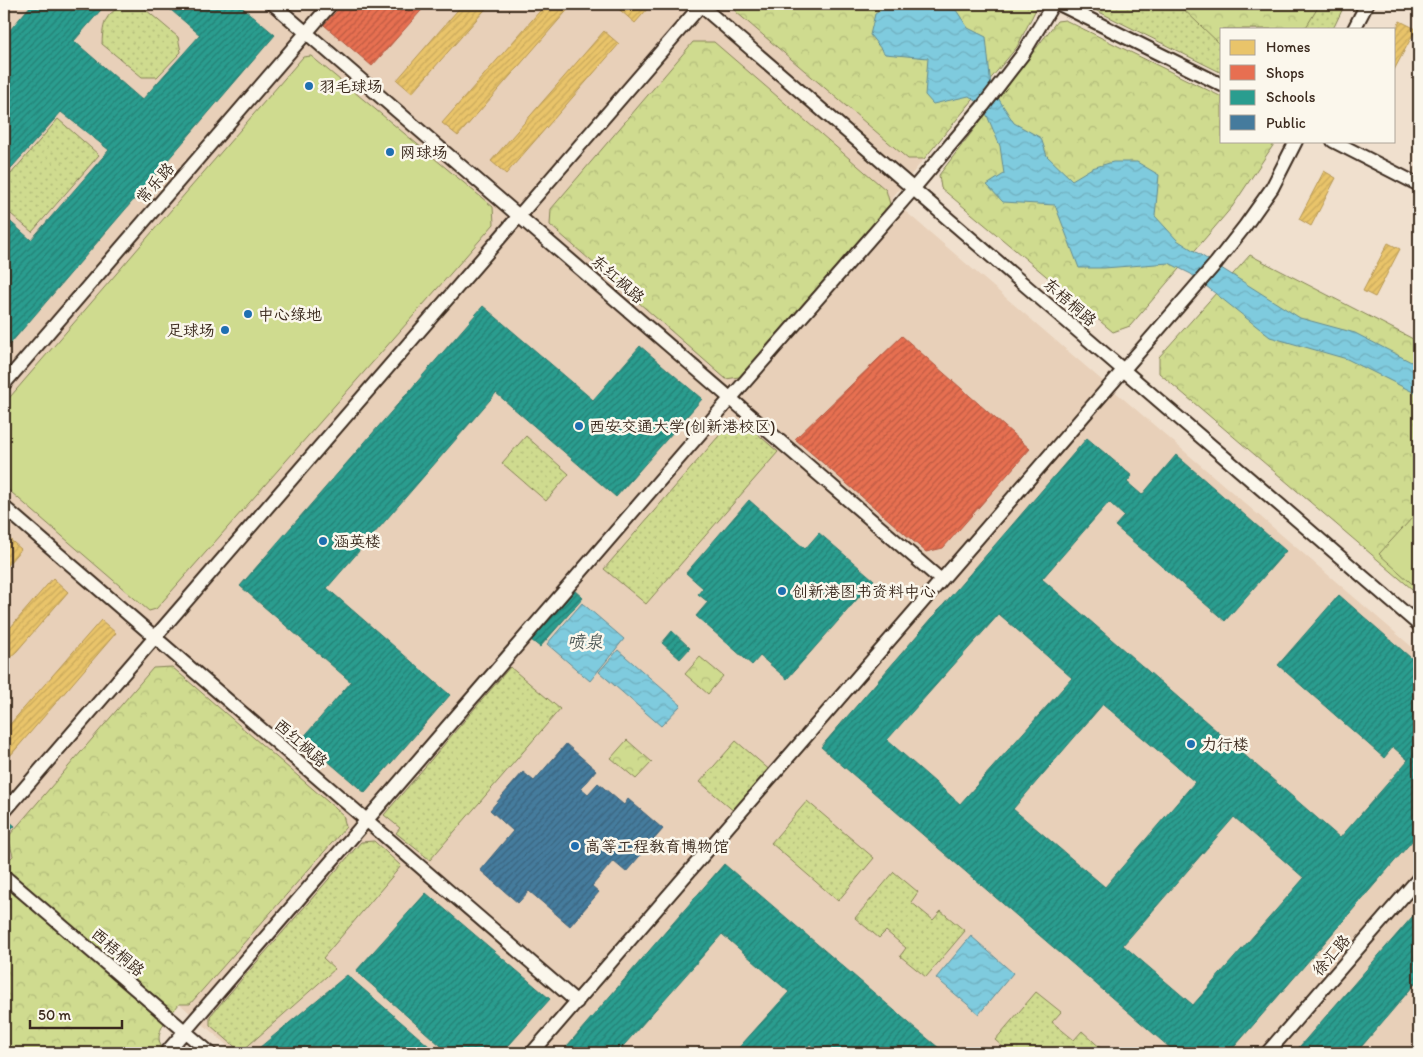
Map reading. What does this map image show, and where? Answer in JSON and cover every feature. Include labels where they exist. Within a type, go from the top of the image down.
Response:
[{"type":"street","name":"东红枫路","points":[[273,4],[941,580]]},
{"type":"street","name":"常乐路","points":[[4,384],[331,4]]},
{"type":"street","points":[[4,812],[701,4]]},
{"type":"street","name":"东梧桐路","points":[[701,4],[1419,625]]},
{"type":"street","points":[[166,1053],[914,188],[1001,83],[1023,54],[1054,4]]},
{"type":"street","points":[[1059,4],[1220,84]]},
{"type":"street","points":[[1355,28],[1367,4]]},
{"type":"street","points":[[532,1053],[1216,263],[1272,188],[1295,142]]},
{"type":"street","points":[[1335,142],[1419,185]]},
{"type":"street","name":"西红枫路","points":[[4,508],[577,1002]]},
{"type":"street","name":"西梧桐路","points":[[4,876],[210,1053]]},
{"type":"street","name":"徐汇路","points":[[1267,1053],[1419,878]]},
{"type":"shaded area","name":"西安交通大学(创新港校区)","points":[[4,4],[1039,4],[1017,47],[891,199],[1419,653],[1419,1053],[236,1053],[4,851]]},
{"type":"green space","points":[[127,4],[139,4],[178,37],[181,52],[157,77],[142,77],[102,44],[103,29],[107,19],[114,11]]},
{"type":"green space","points":[[735,4],[1034,4],[1036,9],[1017,47],[924,159],[908,159],[736,12]]},
{"type":"green space","points":[[1083,4],[1345,4],[1333,28],[1220,28],[1220,72]]},
{"type":"green space","points":[[1178,4],[1320,4],[1306,28],[1220,28],[1220,44]]},
{"type":"green space","points":[[1065,20],[1220,96],[1220,142],[1275,142],[1232,207],[1130,326],[1113,332],[941,188],[939,175],[1057,21]]},
{"type":"green space","points":[[693,42],[714,42],[886,190],[890,204],[739,377],[726,379],[550,225],[551,209]]},
{"type":"green space","name":"中心绿地","points":[[311,56],[493,207],[494,224],[156,609],[149,611],[4,486],[4,404],[303,57]]},
{"type":"green space","points":[[58,119],[99,155],[32,232],[4,208],[4,182]]},
{"type":"green space","points":[[1250,255],[1419,342],[1419,595],[1159,373],[1159,357]]},
{"type":"green space","points":[[730,423],[745,423],[778,452],[646,604],[604,569]]},
{"type":"green space","points":[[526,436],[569,474],[546,501],[502,463]]},
{"type":"green space","points":[[1419,516],[1419,590],[1379,554],[1413,517]]},
{"type":"green space","points":[[700,657],[723,676],[708,694],[685,674]]},
{"type":"green space","points":[[172,667],[343,815],[346,827],[190,1004],[179,1004],[165,1022],[159,1034],[161,1046],[166,1053],[4,1053],[4,865],[13,856],[8,837],[153,668]]},
{"type":"green space","points":[[510,667],[560,709],[430,860],[396,833],[400,828],[384,815]]},
{"type":"green space","points":[[627,740],[652,762],[636,779],[611,758]]},
{"type":"green space","points":[[736,741],[772,772],[736,813],[700,782]]},
{"type":"green space","points":[[807,801],[874,858],[838,901],[771,843]]},
{"type":"green space","points":[[374,841],[401,866],[323,958],[335,969],[241,1052],[210,1025],[210,1016],[361,842]]},
{"type":"green space","points":[[894,872],[918,892],[911,902],[933,920],[941,911],[965,931],[926,977],[900,956],[906,948],[886,931],[879,938],[855,918]]},
{"type":"green space","points":[[1036,992],[1061,1012],[1052,1022],[1074,1040],[1082,1031],[1106,1053],[1029,1053],[1027,1051],[1025,1053],[1010,1053],[995,1040]]},
{"type":"water","points":[[889,4],[915,4],[929,8],[956,10],[968,28],[986,37],[991,87],[1014,123],[1041,138],[1047,156],[1072,180],[1092,168],[1113,162],[1137,162],[1159,175],[1155,216],[1177,240],[1300,318],[1355,333],[1419,366],[1419,395],[1347,359],[1270,337],[1191,274],[1169,263],[1079,268],[1055,205],[1003,202],[987,185],[1004,174],[1000,146],[983,106],[969,96],[933,104],[925,95],[928,58],[885,54],[870,35],[875,14]]},
{"type":"water","name":"喷泉","points":[[582,603],[624,639],[590,681],[547,644]]},
{"type":"water","points":[[618,650],[681,705],[661,726],[599,672]]},
{"type":"water","points":[[971,936],[1013,973],[979,1014],[936,978]]},
{"type":"building: Homes","points":[[463,4],[490,4],[412,93],[397,80]]},
{"type":"building: Homes","points":[[546,4],[568,4],[571,6],[458,136],[442,123]]},
{"type":"building: Homes","points":[[613,4],[645,4],[649,7],[635,23]]},
{"type":"building: Homes","points":[[1400,21],[1416,29],[1396,66],[1396,29]]},
{"type":"building: Homes","points":[[604,31],[619,44],[506,174],[491,161]]},
{"type":"building: Homes","points":[[1324,171],[1336,178],[1311,226],[1299,219]]},
{"type":"building: Homes","points":[[1388,243],[1400,249],[1375,297],[1363,291]]},
{"type":"building: Homes","points":[[6,536],[21,549],[4,569],[4,538]]},
{"type":"building: Homes","points":[[53,578],[68,592],[4,666],[4,635]]},
{"type":"building: Homes","points":[[101,620],[116,633],[4,763],[4,731]]},
{"type":"building: Shops","points":[[343,4],[427,4],[372,66],[324,25]]},
{"type":"building: Shops","points":[[902,336],[1030,449],[943,548],[926,552],[795,439]]},
{"type":"building: Schools","points":[[32,4],[106,4],[74,41],[142,100],[200,35],[164,4],[238,4],[275,35],[4,351],[4,216],[31,240],[109,150],[61,112],[4,176],[4,37]]},
{"type":"building: Schools","name":"涵英楼","points":[[483,306],[593,400],[640,346],[702,399],[616,497],[496,393],[327,588],[450,695],[365,793],[302,739],[351,682],[240,586]]},
{"type":"building: Schools","name":"力行楼","points":[[1087,438],[1132,476],[1127,482],[1142,495],[1176,455],[1286,551],[1225,621],[1115,526],[1124,516],[1109,502],[1042,579],[1340,838],[1408,760],[1393,747],[1384,758],[1278,665],[1339,595],[1419,665],[1419,717],[1417,720],[1419,722],[1419,833],[1229,1053],[1176,1053],[821,747]],"holes":[[[999,614],[1072,678],[960,804],[887,740]],[[1103,704],[1195,782],[1105,887],[1013,809]],[[1234,817],[1304,878],[1193,1005],[1123,945]]]},
{"type":"building: Schools","name":"创新港图书资料中心","points":[[749,500],[805,549],[819,533],[874,580],[787,679],[760,656],[752,665],[696,616],[708,602],[698,594],[703,588],[686,573]]},
{"type":"building: Schools","points":[[574,590],[583,598],[540,647],[531,640]]},
{"type":"building: Schools","points":[[672,631],[690,648],[680,659],[662,643]]},
{"type":"building: Schools","points":[[4,817],[15,826],[5,836],[4,835]]},
{"type":"building: Schools","points":[[724,864],[945,1053],[821,1053],[810,1044],[802,1053],[734,1053],[789,992],[722,934],[617,1053],[561,1053]]},
{"type":"building: Schools","points":[[426,893],[550,999],[502,1053],[449,1053],[356,971]]},
{"type":"building: Schools","points":[[1419,909],[1419,979],[1356,1053],[1294,1053]]},
{"type":"building: Schools","points":[[347,975],[437,1053],[253,1053]]},
{"type":"building: Public","name":"高等工程教育博物馆","points":[[566,744],[596,770],[581,788],[588,794],[598,783],[624,805],[628,799],[663,829],[626,872],[613,861],[592,886],[599,892],[570,926],[529,891],[518,903],[480,870],[513,831],[490,810],[523,772],[534,781]]},
{"type":"place","name":"羽毛球场","points":[[309,86]]},
{"type":"place","name":"网球场","points":[[390,152]]},
{"type":"place","name":"中心绿地","points":[[248,314]]},
{"type":"place","name":"足球场","points":[[225,330]]},
{"type":"place","name":"西安交通大学(创新港校区)","points":[[579,426]]},
{"type":"place","name":"涵英楼","points":[[323,541]]},
{"type":"place","name":"创新港图书资料中心","points":[[782,591]]},
{"type":"place","name":"力行楼","points":[[1191,744]]},
{"type":"place","name":"高等工程教育博物馆","points":[[575,846]]}]
